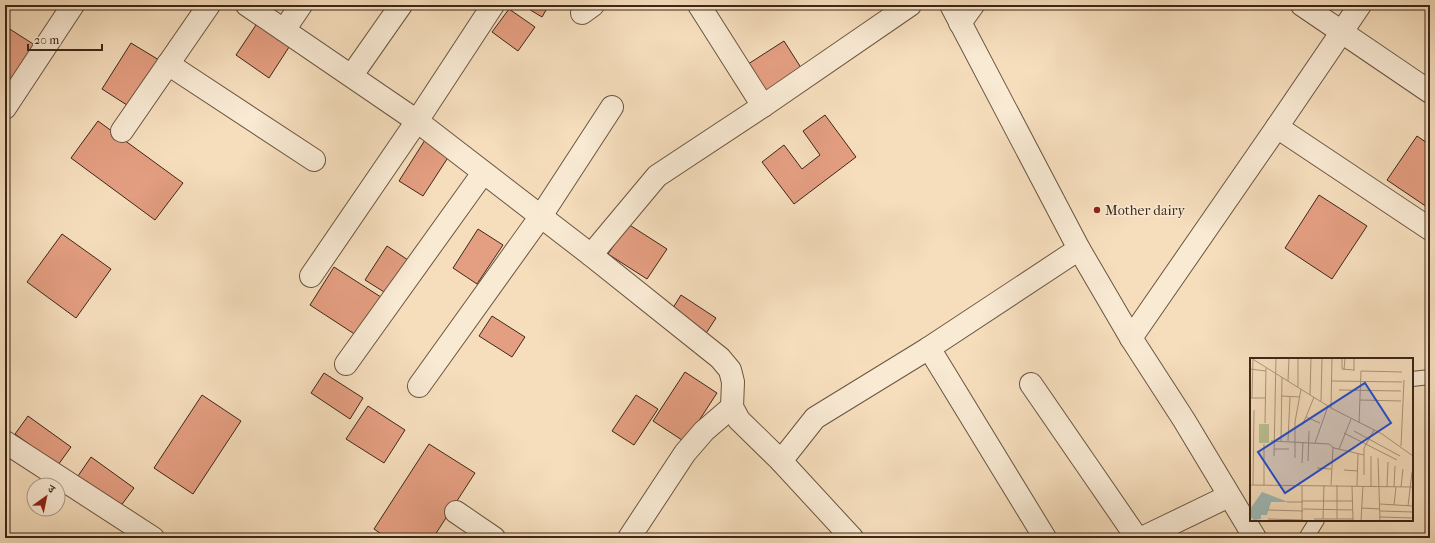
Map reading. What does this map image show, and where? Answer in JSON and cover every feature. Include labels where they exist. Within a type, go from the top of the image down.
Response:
[{"type":"street","points":[[5,108],[73,5]]},
{"type":"street","points":[[122,131],[209,5]]},
{"type":"street","points":[[247,5],[352,75],[417,121],[482,173],[591,255],[720,358],[730,370],[733,382],[732,408],[739,420],[781,461],[852,538]]},
{"type":"street","points":[[284,30],[301,5]]},
{"type":"street","points":[[352,75],[401,5]]},
{"type":"street","points":[[311,276],[417,121],[493,5]]},
{"type":"street","points":[[699,5],[763,106]]},
{"type":"street","points":[[591,255],[657,176],[763,106],[910,5]]},
{"type":"street","points":[[973,5],[955,14],[1079,248],[1131,338],[1184,420],[1255,538]]},
{"type":"street","points":[[1302,5],[1430,92]]},
{"type":"street","points":[[1131,338],[1360,5]]},
{"type":"street","points":[[168,64],[314,160]]},
{"type":"street","points":[[419,386],[541,216],[612,107]]},
{"type":"street","points":[[1277,127],[1430,229]]},
{"type":"street","points":[[346,364],[482,173]]},
{"type":"street","points":[[781,461],[815,418],[929,348],[1079,248]]},
{"type":"street","points":[[929,348],[1045,538]]},
{"type":"street","points":[[1031,384],[1137,538]]},
{"type":"street","points":[[629,538],[685,453],[704,431],[732,408]]},
{"type":"street","points":[[5,442],[153,538]]},
{"type":"street","points":[[1142,538],[1229,496]]},
{"type":"street","points":[[456,512],[494,538]]},
{"type":"lane","points":[[1413,379],[1430,377]]},
{"type":"lane","points":[[1306,538],[1315,521]]},
{"type":"building","points":[[522,5],[549,5],[542,17]]},
{"type":"building","points":[[509,9],[535,27],[518,51],[492,32]]},
{"type":"building","points":[[258,22],[291,44],[269,78],[236,55]]},
{"type":"building","points":[[5,26],[41,49],[5,105]]},
{"type":"building","points":[[784,41],[805,74],[766,99],[745,66]]},
{"type":"building","points":[[131,43],[159,60],[130,107],[102,89]]},
{"type":"building","points":[[825,115],[856,157],[794,204],[762,162],[784,145],[802,169],[820,155],[803,131]]},
{"type":"building","points":[[98,121],[183,183],[155,220],[71,158]]},
{"type":"building","points":[[1417,136],[1430,145],[1430,209],[1387,180]]},
{"type":"building","points":[[425,140],[449,156],[423,196],[399,181]]},
{"type":"building","points":[[1319,195],[1367,226],[1332,279],[1285,248]]},
{"type":"building","points":[[628,224],[667,249],[647,279],[608,254]]},
{"type":"building","points":[[478,229],[503,245],[477,284],[453,268]]},
{"type":"building","points":[[62,234],[111,269],[76,318],[27,282]]},
{"type":"building","points":[[387,246],[411,262],[389,295],[365,280]]},
{"type":"building","points":[[334,267],[384,299],[359,337],[310,305]]},
{"type":"building","points":[[681,295],[716,318],[703,338],[668,316]]},
{"type":"building","points":[[492,316],[525,337],[512,357],[479,336]]},
{"type":"building","points":[[685,372],[717,393],[685,442],[653,421]]},
{"type":"building","points":[[324,373],[363,398],[350,419],[311,393]]},
{"type":"building","points":[[202,395],[241,421],[193,494],[154,468]]},
{"type":"building","points":[[636,395],[658,409],[634,445],[612,431]]},
{"type":"building","points":[[368,406],[405,430],[384,463],[346,439]]},
{"type":"building","points":[[28,416],[71,447],[58,465],[15,434]]},
{"type":"building","points":[[429,444],[475,473],[433,538],[387,538],[374,529]]},
{"type":"building","points":[[91,457],[134,488],[120,507],[78,476]]},
{"type":"place","name":"Mother dairy","points":[[1097,210]]}]
